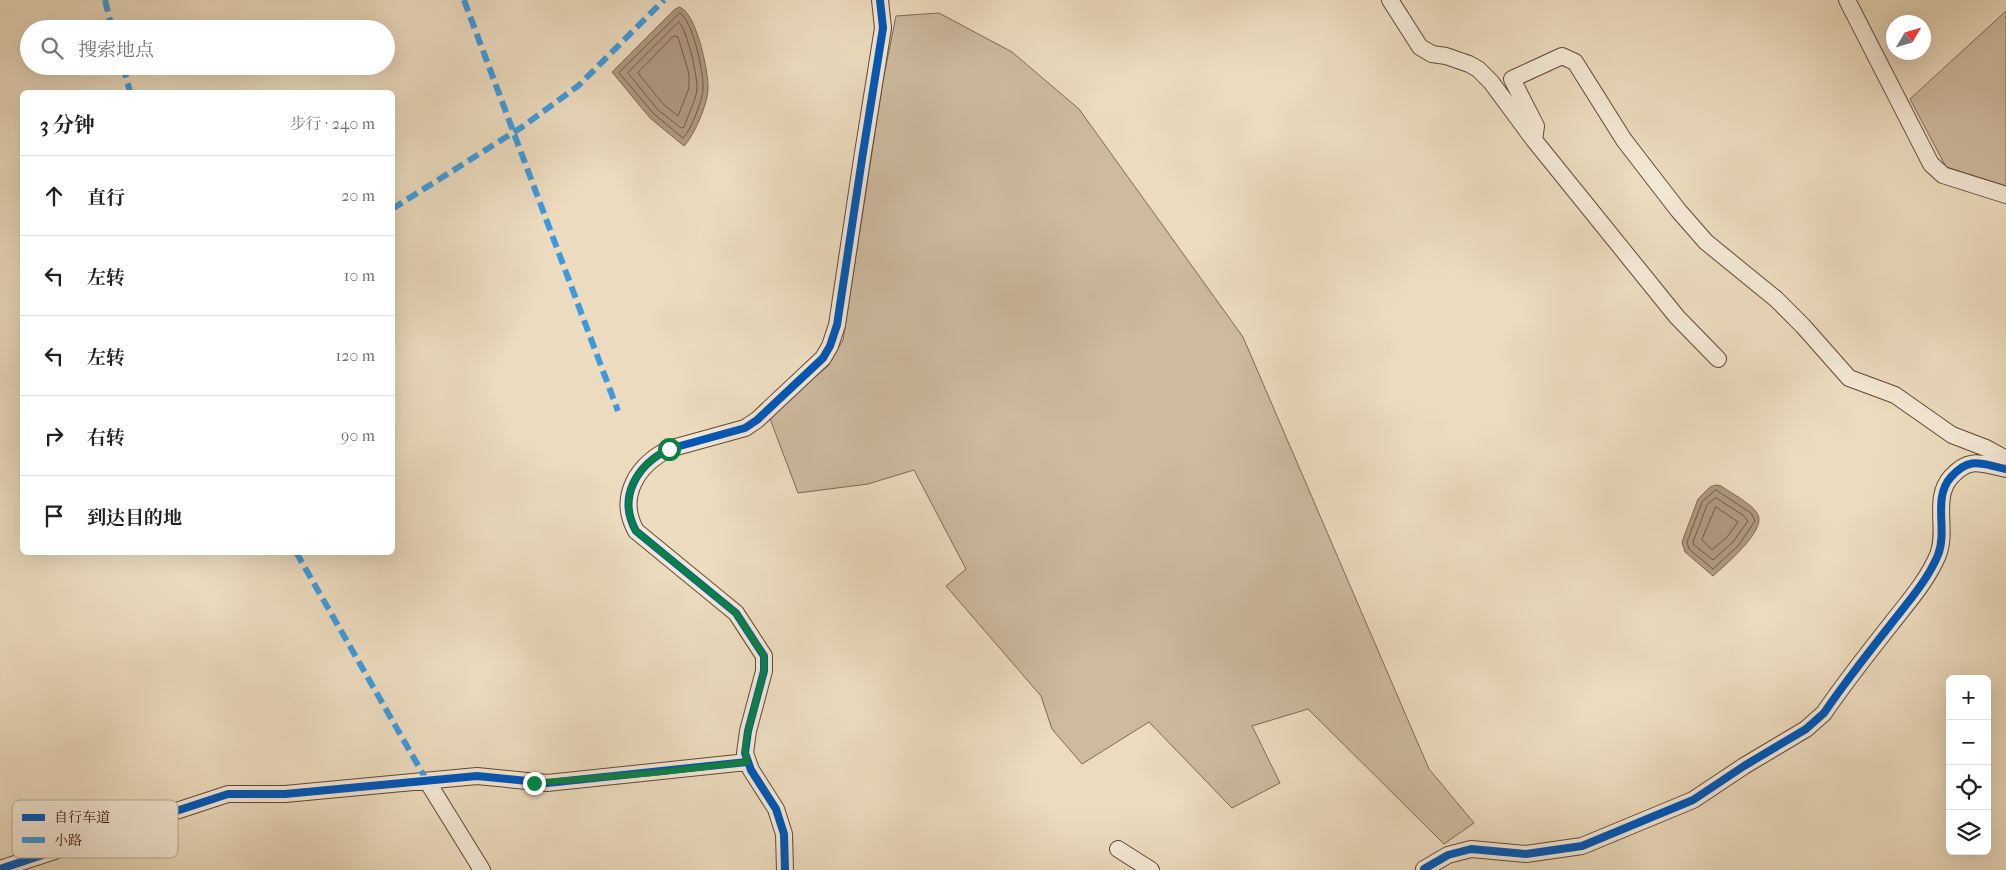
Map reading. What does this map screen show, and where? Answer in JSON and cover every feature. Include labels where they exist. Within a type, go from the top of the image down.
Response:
[{"type":"street","points":[[785,870],[784,834],[776,809],[747,762],[745,748],[764,671],[764,656],[736,613],[636,531],[630,516],[628,496],[630,486],[637,474],[649,461],[660,453],[750,425],[817,365],[830,346],[837,325],[883,28],[880,0]]},
{"type":"street","points":[[1390,0],[1420,47],[1432,54],[1446,56],[1478,69],[1491,82],[1534,140],[1677,317],[1718,359]]},
{"type":"street","points":[[1847,0],[1931,164],[1943,175],[2006,195]]},
{"type":"street","points":[[1534,140],[1536,126],[1512,80],[1562,56],[1575,62],[1624,140],[1678,210],[1706,242],[1776,299],[1803,326],[1849,378],[1895,395],[1952,435],[1986,448],[2006,459]]},
{"type":"street","points":[[1425,870],[1428,866],[1448,855],[1471,849],[1526,854],[1582,846],[1694,800],[1744,766],[1806,729],[1824,713],[1925,581],[1941,546],[1941,500],[1948,479],[1961,466],[1969,462],[2006,469]]},
{"type":"street","points":[[178,810],[228,794],[285,794],[477,776],[547,783],[747,762]]},
{"type":"street","points":[[427,781],[482,870]]},
{"type":"street","points":[[1118,849],[1151,870]]},
{"type":"street","points":[[0,869],[33,858]]},
{"type":"shaded area","points":[[2006,11],[2006,186],[1946,167],[1910,99]]},
{"type":"shaded area","points":[[939,13],[1012,52],[1079,109],[1243,337],[1429,769],[1474,823],[1444,844],[1308,709],[1252,726],[1280,783],[1232,808],[1149,722],[1082,764],[1052,729],[1041,696],[946,586],[966,569],[914,470],[868,484],[798,493],[769,416],[828,366],[843,340],[883,81],[896,16]]},
{"type":"water","points":[[679,7],[691,19],[696,30],[704,57],[708,81],[703,111],[692,135],[684,146],[650,118],[612,72]]},
{"type":"water","points":[[1721,486],[1752,507],[1758,515],[1759,522],[1756,530],[1743,548],[1713,576],[1685,552],[1682,542],[1698,499],[1710,487]]},
{"type":"marked path","points":[[105,0],[110,20]]},
{"type":"marked path","points":[[464,0],[618,411]]},
{"type":"marked path","points":[[395,207],[522,127],[578,86],[664,0]]},
{"type":"marked path","points":[[125,75],[129,90]]},
{"type":"marked path","points":[[298,555],[427,781]]},
{"type":"cycle path","points":[[785,870],[784,834],[776,809],[751,770],[745,753],[748,731],[764,671],[764,656],[736,613],[636,531],[629,506],[630,494],[633,483],[639,473],[669,449],[745,428],[757,420],[823,358],[830,346],[837,325],[883,28],[880,0]]},
{"type":"cycle path","points":[[1425,870],[1448,855],[1471,849],[1526,854],[1582,846],[1693,800],[1744,766],[1806,729],[1824,713],[1928,574],[1941,545],[1942,495],[1945,485],[1951,477],[1964,466],[1976,463],[2006,469]]},
{"type":"cycle path","points":[[178,810],[228,794],[285,794],[477,776],[547,783],[747,762]]},
{"type":"cycle path","points":[[0,869],[33,858]]},
{"type":"route","points":[[534,783],[654,773],[747,762],[745,748],[764,671],[764,656],[736,613],[636,531],[632,523],[628,496],[630,486],[637,474],[649,461],[669,449]]}]
